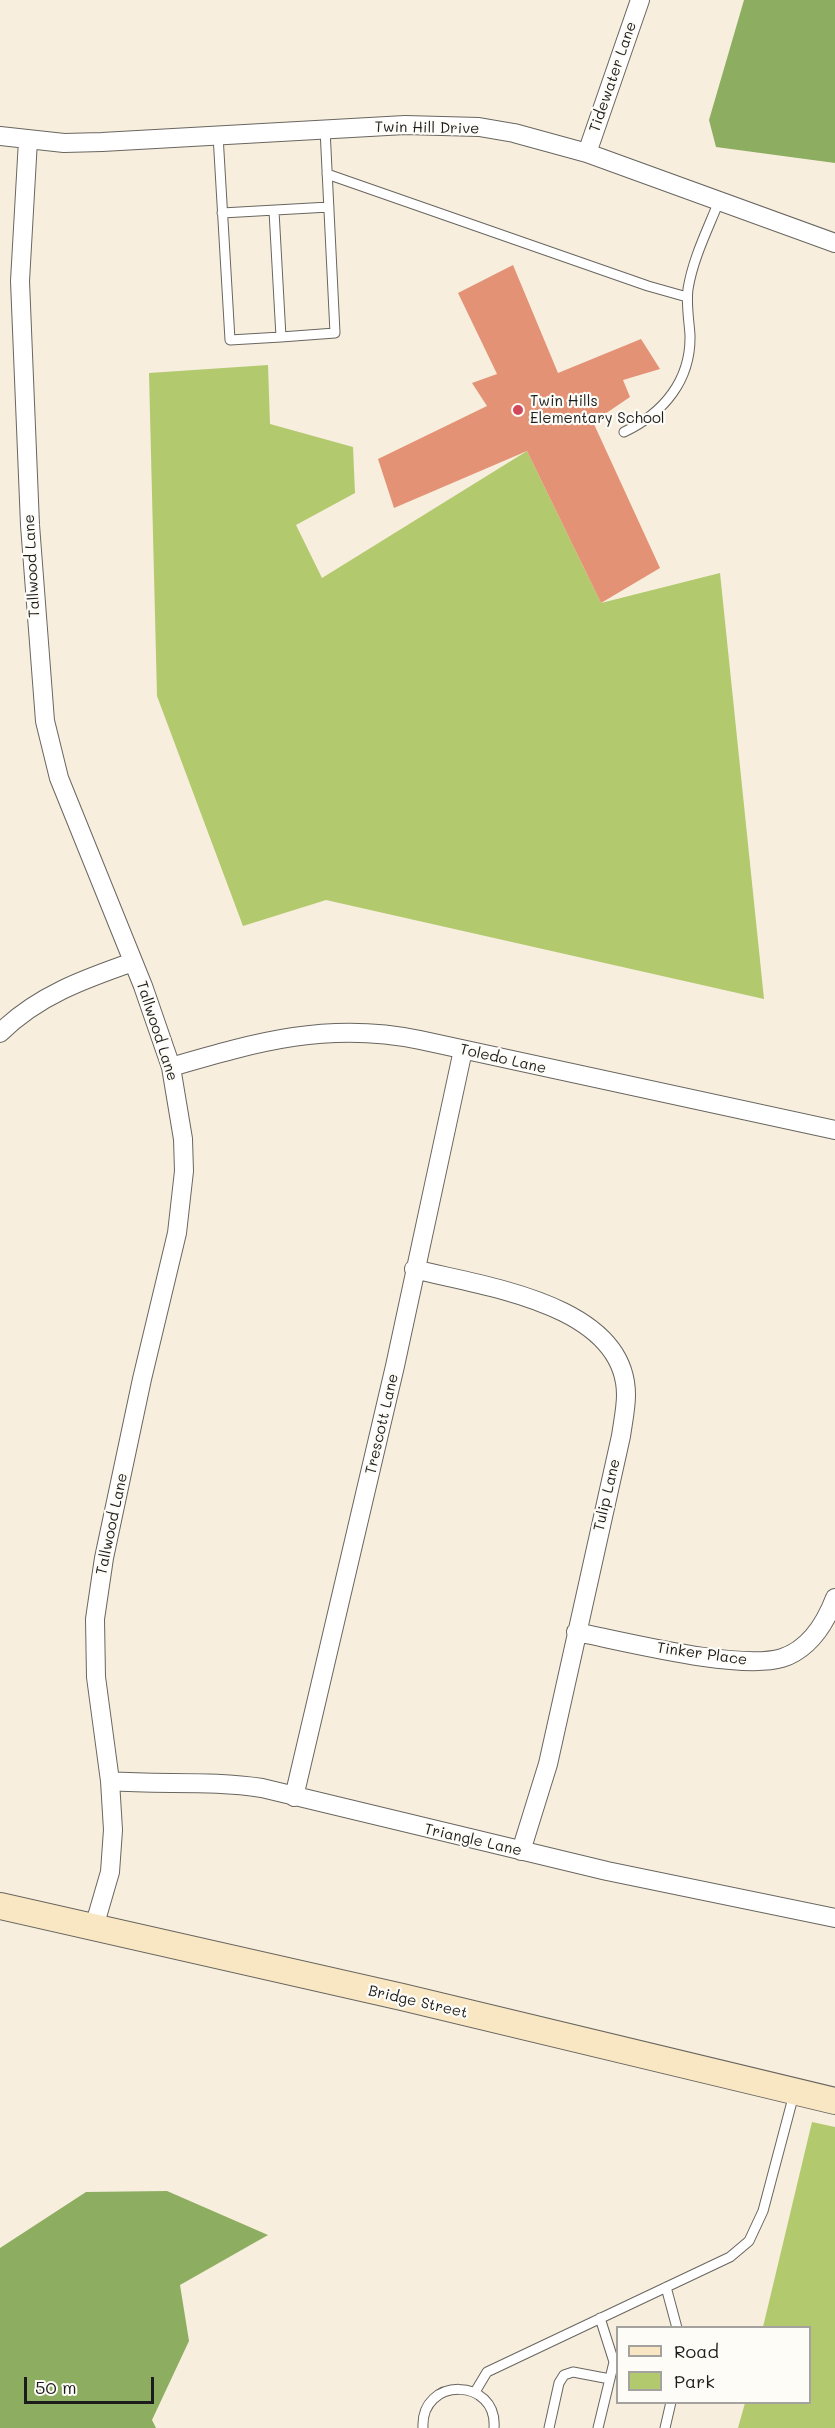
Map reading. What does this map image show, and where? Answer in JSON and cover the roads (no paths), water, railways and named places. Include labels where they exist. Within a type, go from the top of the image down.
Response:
[{"type":"main road","name":"Bridge Street","points":[[0,1906],[402,1997],[835,2101]]},
{"type":"street","name":"Tidewater Lane","points":[[587,153],[640,0]]},
{"type":"street","name":"Twin Hill Drive","points":[[0,136],[28,140],[102,142],[442,124],[479,127],[514,133],[587,153],[835,243]]},
{"type":"street","name":"Tallwood Lane","points":[[28,140],[20,281],[30,525],[45,721],[59,778],[133,962],[171,1067],[183,1139],[184,1171],[177,1233],[142,1379],[104,1558],[94,1618],[96,1677],[110,1781],[112,1851],[110,1872],[93,1927]]},
{"type":"street","points":[[0,1033],[26,1010],[45,998],[83,980],[133,962]]},
{"type":"street","name":"Toledo Lane","points":[[171,1067],[288,1038],[337,1031],[392,1034],[835,1131]]},
{"type":"street","name":"Trescott Lane","points":[[294,1797],[345,1589],[463,1050]]},
{"type":"street","name":"Tulip Lane","points":[[414,1269],[516,1294],[572,1315],[589,1326],[614,1356],[622,1374],[626,1394],[621,1436],[548,1764],[521,1851]]},
{"type":"street","name":"Tinker Place","points":[[576,1632],[719,1659],[760,1661],[782,1658],[800,1649],[816,1635],[827,1618],[835,1598]]},
{"type":"street","name":"Triangle Lane","points":[[110,1781],[238,1784],[607,1872],[835,1918]]},
{"type":"lane","points":[[218,135],[230,340],[335,333],[325,129]]},
{"type":"lane","points":[[327,174],[648,286],[687,297]]},
{"type":"lane","points":[[624,432],[656,412],[676,390],[687,370],[690,337],[687,297],[700,247],[719,201]]},
{"type":"lane","points":[[222,213],[329,207]]},
{"type":"lane","points":[[274,211],[280,337]]},
{"type":"lane","points":[[475,2392],[487,2372],[730,2257],[749,2241],[763,2211],[795,2092]]},
{"type":"lane","points":[[666,2288],[676,2326]]},
{"type":"lane","points":[[598,2428],[614,2362],[600,2318]]},
{"type":"lane","points":[[549,2428],[559,2384],[564,2375],[573,2372],[610,2379]]},
{"type":"lane","points":[[423,2428],[425,2410],[441,2393],[452,2389],[475,2392],[491,2410],[494,2428]]},
{"type":"lane","points":[[665,2428],[671,2404]]},
{"type":"place","name":"Twin Hills Elementary School","points":[[518,410]]}]
